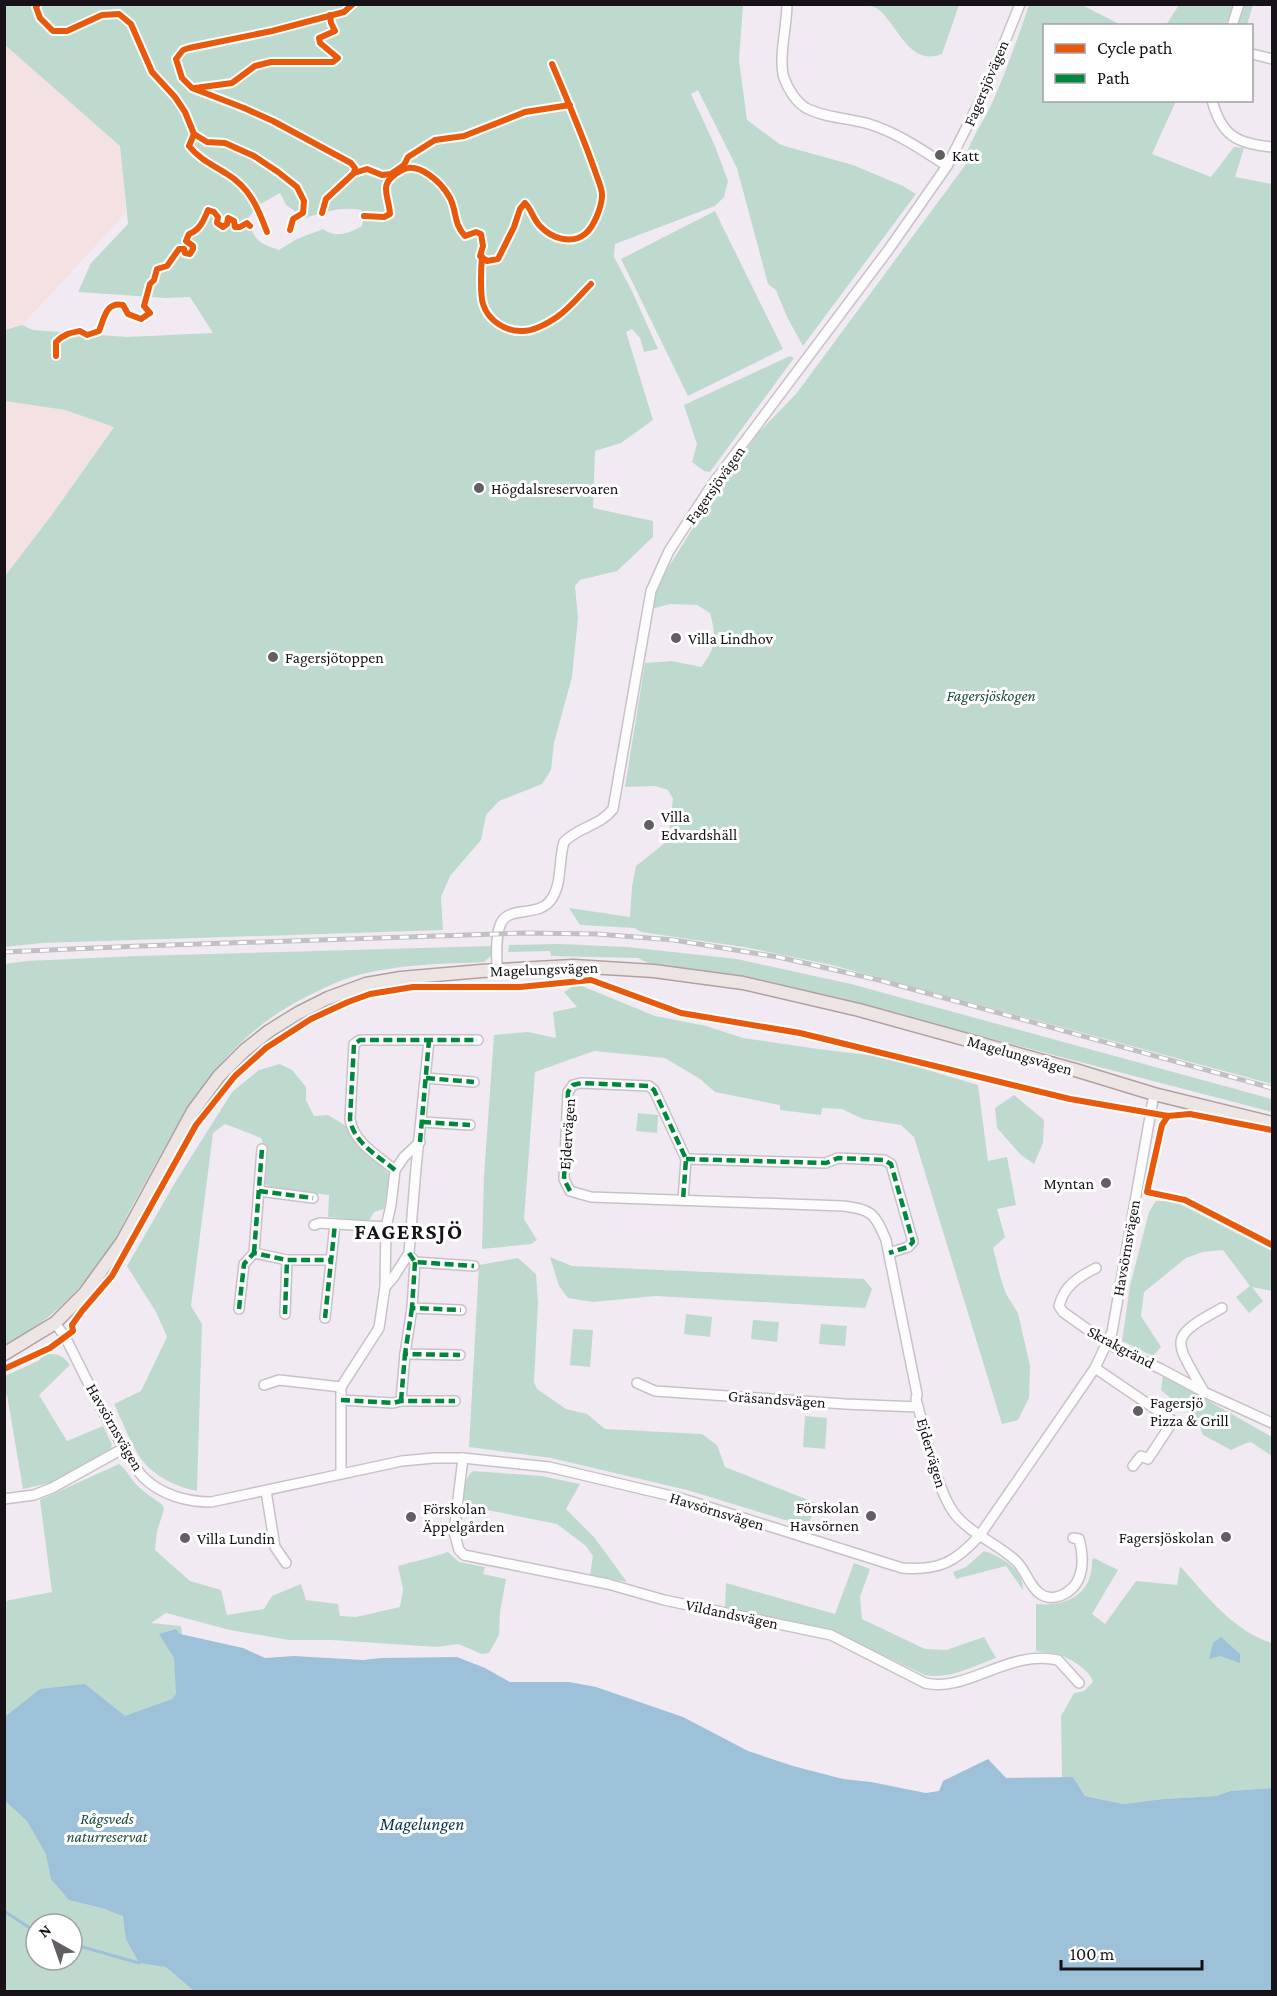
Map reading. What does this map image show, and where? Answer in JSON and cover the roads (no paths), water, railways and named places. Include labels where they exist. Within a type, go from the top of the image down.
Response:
[{"type":"main road","name":"Magelungsvägen","points":[[4,1354],[55,1323],[85,1293],[110,1261],[193,1111],[219,1076],[245,1050],[269,1031],[328,998],[366,984],[401,978],[573,966],[622,968],[743,983],[871,1014],[1154,1094],[1272,1123]]},
{"type":"street","points":[[787,4],[786,36],[782,61],[784,78],[796,98],[805,107],[872,125],[909,141],[947,166]]},
{"type":"street","name":"Fagersjövägen","points":[[497,970],[498,940],[502,921],[506,916],[539,910],[546,905],[557,891],[559,864],[564,842],[577,831],[601,820],[613,809],[651,591],[669,551],[712,485],[889,249],[947,166],[985,91],[1020,4]]},
{"type":"street","points":[[1233,24],[1239,4]]},
{"type":"street","points":[[1253,54],[1272,59]]},
{"type":"street","points":[[1212,102],[1216,117],[1228,132],[1247,144],[1272,147]]},
{"type":"street","points":[[395,1170],[358,1139],[351,1127],[354,1044],[360,1040],[478,1040]]},
{"type":"street","points":[[385,1287],[409,1254],[429,1040]]},
{"type":"street","points":[[426,1078],[474,1082]]},
{"type":"street","name":"Ejdervägen","points":[[683,1200],[686,1159],[654,1090],[649,1086],[581,1083],[573,1085],[568,1092],[564,1179],[570,1191],[591,1197],[862,1208],[878,1220],[889,1253],[918,1407],[940,1488],[954,1512],[1018,1563],[1039,1593],[1046,1597],[1061,1596],[1070,1591],[1080,1575],[1082,1550],[1079,1539],[1073,1538]]},
{"type":"street","name":"Havsörnsvägen","points":[[55,1323],[65,1336],[124,1448],[143,1477],[177,1497],[198,1502],[211,1502],[402,1461],[463,1458],[549,1467],[680,1498],[902,1568],[927,1569],[951,1562],[965,1552],[980,1535],[1095,1368],[1108,1344],[1154,1094]]},
{"type":"street","points":[[422,1122],[470,1125]]},
{"type":"street","points":[[341,1474],[341,1386],[379,1328],[385,1287],[386,1227],[395,1170],[404,1157],[420,1142]]},
{"type":"street","points":[[239,1309],[244,1264],[254,1253],[262,1149]]},
{"type":"street","points":[[686,1159],[826,1163],[838,1158],[884,1160],[891,1164],[913,1242],[908,1247],[889,1253]]},
{"type":"street","points":[[260,1191],[313,1198]]},
{"type":"street","points":[[314,1226],[320,1223],[386,1227]]},
{"type":"street","points":[[325,1318],[335,1224]]},
{"type":"street","points":[[254,1253],[287,1260],[331,1260]]},
{"type":"street","points":[[409,1254],[416,1262],[474,1266]]},
{"type":"street","points":[[285,1314],[287,1260]]},
{"type":"street","points":[[401,1401],[416,1262]]},
{"type":"street","name":"Skrakgränd","points":[[1096,1268],[1066,1288],[1059,1306],[1063,1312],[1108,1344],[1272,1423]]},
{"type":"street","points":[[412,1308],[461,1310]]},
{"type":"street","name":"Skrakgränd","points":[[1204,1392],[1182,1354],[1181,1338],[1185,1331],[1194,1324],[1222,1308]]},
{"type":"street","points":[[405,1354],[460,1355]]},
{"type":"street","points":[[1095,1368],[1173,1421],[1148,1459],[1141,1456],[1133,1466]]},
{"type":"street","points":[[264,1385],[279,1380],[341,1386]]},
{"type":"street","name":"Gräsandsvägen","points":[[637,1383],[655,1390],[918,1407]]},
{"type":"street","points":[[341,1400],[393,1403],[455,1401]]},
{"type":"street","points":[[4,1499],[34,1495],[52,1488],[124,1448]]},
{"type":"street","name":"Vildandsvägen","points":[[463,1458],[454,1532],[459,1550],[464,1555],[608,1584],[664,1600],[831,1635],[925,1683],[934,1685],[956,1682],[1009,1662],[1035,1658],[1058,1660],[1079,1683]]},
{"type":"street","points":[[266,1491],[275,1547],[286,1563]]},
{"type":"water","name":"Magelungen","points":[[176,1629],[180,1634],[243,1648],[265,1658],[294,1656],[363,1660],[457,1657],[485,1668],[510,1682],[569,1682],[596,1687],[683,1717],[748,1751],[793,1766],[843,1779],[926,1793],[939,1791],[943,1781],[988,1759],[1006,1778],[1073,1777],[1085,1796],[1123,1804],[1216,1796],[1230,1791],[1272,1788],[1272,1991],[194,1991],[166,1967],[139,1963],[126,1939],[123,1916],[69,1900],[51,1879],[46,1854],[27,1821],[4,1800],[4,1721],[6,1716],[40,1689],[85,1684],[125,1716],[172,1699],[176,1694],[174,1658],[159,1634]]},
{"type":"water","points":[[1221,1637],[1240,1654],[1240,1663],[1220,1656],[1209,1659],[1213,1643]]},
{"type":"waterway","points":[[4,1911],[24,1924]]},
{"type":"waterway","points":[[84,1947],[139,1963]]},
{"type":"railway","points":[[4,952],[526,933],[597,934],[674,940],[778,957],[879,980],[1272,1088]]},
{"type":"place","name":"Katt","points":[[940,155]]},
{"type":"place","name":"Högdalsreservoaren","points":[[479,488]]},
{"type":"place","name":"Villa Lindhov","points":[[676,638]]},
{"type":"place","name":"Fagersjötoppen","points":[[273,657]]},
{"type":"place","name":"Villa Edvardshäll","points":[[649,825]]},
{"type":"place","name":"Myntan","points":[[1106,1183]]},
{"type":"place","name":"Fagersjö Pizza & Grill","points":[[1138,1411]]},
{"type":"place","name":"Förskolan Havsörnen","points":[[871,1516]]},
{"type":"place","name":"Förskolan Äppelgården","points":[[411,1517]]},
{"type":"place","name":"Fagersjöskolan","points":[[1226,1537]]},
{"type":"place","name":"Villa Lundin","points":[[185,1538]]},
{"type":"district","name":"FAGERSJÖ","points":[[409,1231]]},
{"type":"park label","name":"Fagersjöskogen","points":[[991,695]]},
{"type":"park label","name":"Rågsveds naturreservat","points":[[107,1827]]}]
